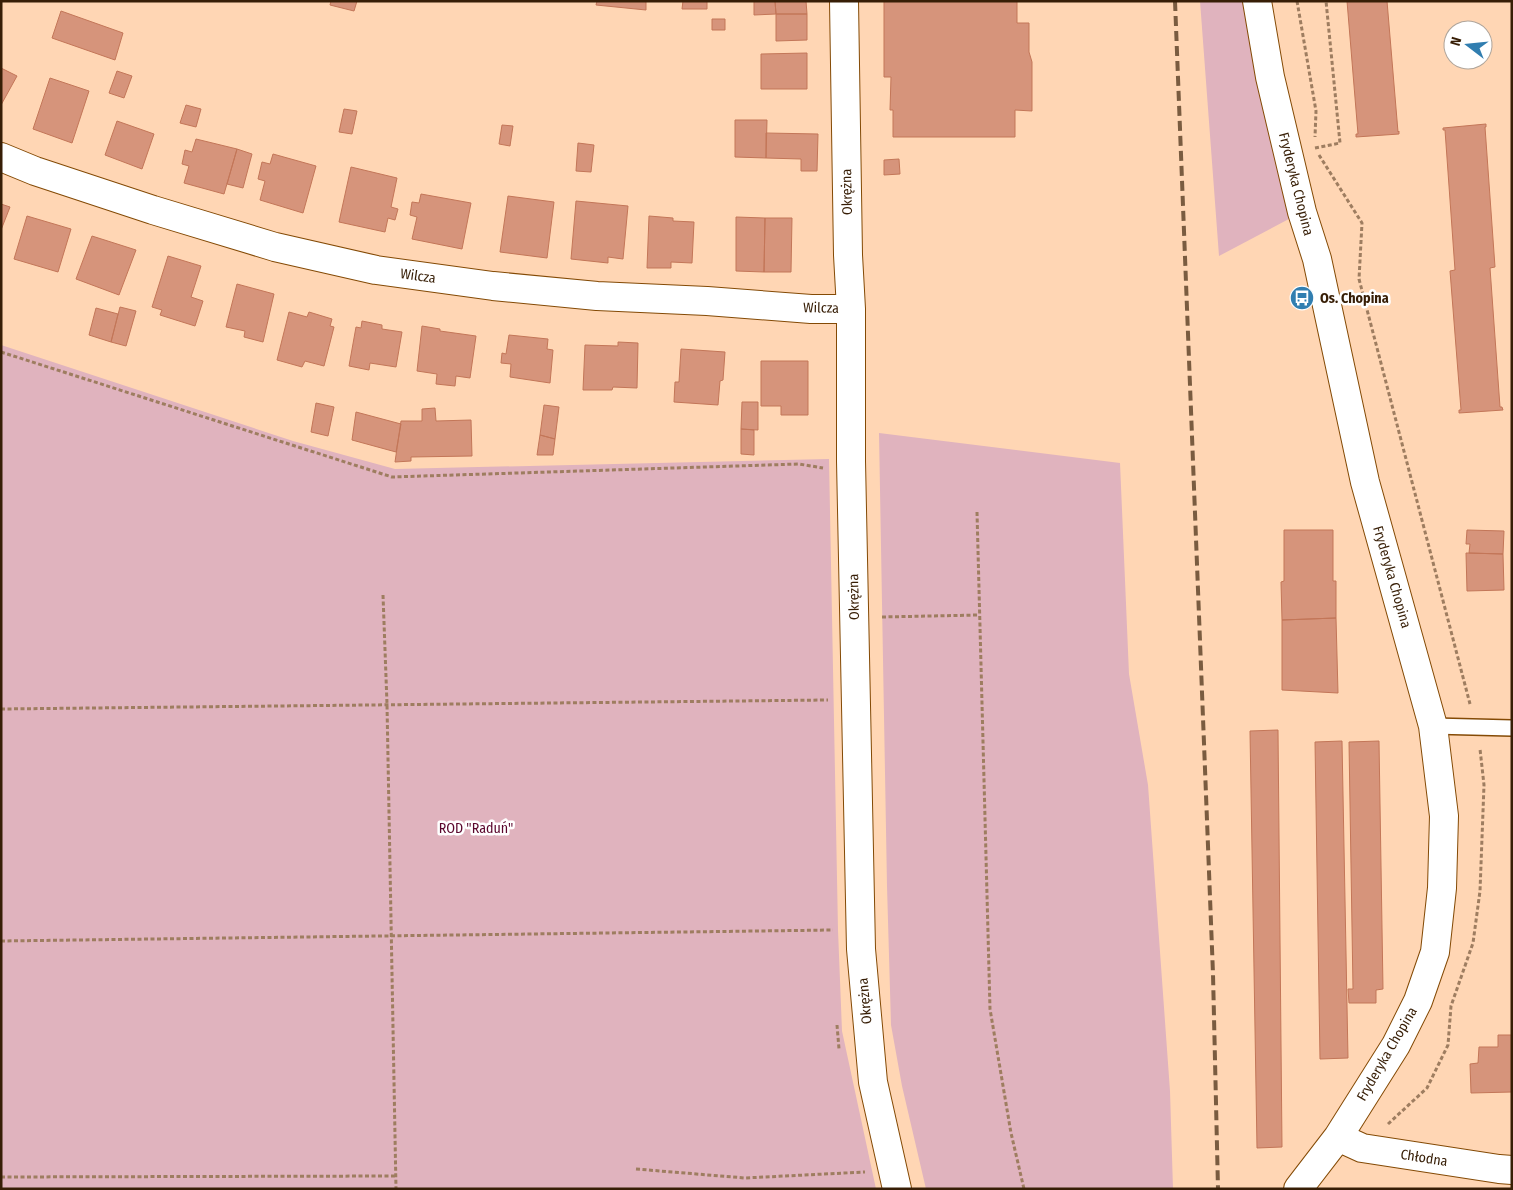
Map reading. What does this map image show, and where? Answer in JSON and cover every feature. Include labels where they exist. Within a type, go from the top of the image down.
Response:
[{"type":"street","name":"Okrężna","points":[[844,1],[861,950],[873,1082],[897,1189]]},
{"type":"street","name":"Fryderyka Chopina","points":[[1257,1],[1270,77],[1302,212],[1317,258],[1365,482],[1433,726],[1444,816],[1442,888],[1435,952],[1418,1001],[1350,1143],[1298,1189]]},
{"type":"street","name":"Wilcza","points":[[1,156],[35,171],[153,210],[275,247],[376,270],[493,286],[596,296],[707,301],[811,309],[851,309]]},
{"type":"street","name":"Chłodna","points":[[1350,1143],[1503,1176]]},
{"type":"lane","points":[[1433,726],[1512,728]]},
{"type":"path","points":[[1297,1],[1316,111],[1315,148],[1362,223],[1359,279],[1412,481]]},
{"type":"path","points":[[1306,148],[1340,144],[1326,1]]},
{"type":"path","points":[[1352,276],[1359,279]]},
{"type":"path","points":[[1,352],[392,477],[799,464],[825,468]]},
{"type":"path","points":[[977,512],[990,1009],[1011,1133],[1024,1189]]},
{"type":"path","points":[[383,595],[387,704],[396,1189]]},
{"type":"path","points":[[882,617],[979,615]]},
{"type":"path","points":[[1,709],[828,700]]},
{"type":"path","points":[[1,941],[838,930]]},
{"type":"path","points":[[1350,1143],[1427,1088],[1448,1045],[1451,1006]]},
{"type":"path","points":[[636,1169],[745,1178],[865,1172]]},
{"type":"path","points":[[1,1177],[396,1176]]},
{"type":"green space","points":[[1200,1],[1260,1],[1302,212],[1219,256]]},
{"type":"green space","name":"ROD \"Raduń\"","points":[[1,345],[293,441],[395,469],[829,459],[838,930],[842,1031],[876,1189],[1,1189]]},
{"type":"green space","points":[[879,433],[1120,463],[1129,674],[1148,785],[1170,1091],[1173,1189],[926,1189],[902,1086],[891,1025]]},
{"type":"building","points":[[331,1],[357,1],[354,11],[330,5]]},
{"type":"building","points":[[597,1],[646,1],[646,10],[596,5]]},
{"type":"building","points":[[683,1],[707,1],[707,9],[682,9]]},
{"type":"building","points":[[754,1],[775,1],[776,14],[754,15]]},
{"type":"building","points":[[775,1],[806,1],[807,14],[776,14]]},
{"type":"building","points":[[884,1],[1017,1],[1017,23],[1029,23],[1029,52],[1032,62],[1032,111],[1015,110],[1015,137],[893,137],[893,110],[890,110],[891,77],[884,77]]},
{"type":"building","points":[[1347,1],[1387,1],[1399,134],[1356,137],[1356,134],[1358,134]]},
{"type":"building","points":[[61,11],[123,33],[115,60],[52,38]]},
{"type":"building","points":[[776,14],[807,14],[807,40],[776,41]]},
{"type":"building","points":[[712,19],[725,19],[725,30],[712,30]]},
{"type":"building","points":[[807,53],[807,89],[761,89],[761,54]]},
{"type":"building","points":[[1,68],[17,76],[1,105]]},
{"type":"building","points":[[117,71],[132,76],[124,98],[109,93]]},
{"type":"building","points":[[50,78],[89,91],[72,143],[33,129]]},
{"type":"building","points":[[186,105],[201,109],[196,127],[180,123]]},
{"type":"building","points":[[344,109],[357,111],[352,134],[339,132]]},
{"type":"building","points":[[735,120],[767,120],[766,158],[735,157]]},
{"type":"building","points":[[117,121],[154,134],[142,169],[105,155]]},
{"type":"building","points":[[1486,124],[1495,267],[1490,268],[1500,407],[1503,410],[1459,413],[1459,410],[1461,410],[1450,271],[1455,270],[1445,130],[1443,128]]},
{"type":"building","points":[[502,125],[513,126],[510,146],[499,144]]},
{"type":"building","points":[[766,133],[818,134],[817,171],[801,171],[801,159],[766,158]]},
{"type":"building","points":[[196,139],[237,149],[224,194],[184,183],[189,166],[182,164],[185,150],[192,152]]},
{"type":"building","points":[[578,143],[594,145],[591,172],[576,171]]},
{"type":"building","points":[[237,149],[252,154],[243,188],[227,184]]},
{"type":"building","points":[[273,154],[316,166],[303,213],[260,200],[265,181],[258,179],[262,162],[270,164]]},
{"type":"building","points":[[899,159],[900,174],[884,175],[884,160]]},
{"type":"building","points":[[351,167],[397,178],[391,207],[398,209],[395,220],[388,218],[385,232],[339,222]]},
{"type":"building","points":[[421,194],[471,203],[462,249],[412,239],[417,217],[410,215],[412,202],[419,203]]},
{"type":"building","points":[[508,196],[554,202],[547,258],[500,252]]},
{"type":"building","points":[[576,201],[628,206],[623,259],[608,257],[608,263],[571,259]]},
{"type":"building","points":[[1,204],[10,207],[1,230]]},
{"type":"building","points":[[27,216],[71,229],[58,272],[14,259]]},
{"type":"building","points":[[649,216],[673,218],[673,221],[694,222],[692,263],[671,262],[671,268],[647,268]]},
{"type":"building","points":[[736,217],[765,218],[764,272],[736,271]]},
{"type":"building","points":[[765,218],[792,218],[791,272],[764,272]]},
{"type":"building","points":[[92,236],[136,250],[119,295],[76,279]]},
{"type":"building","points":[[168,256],[201,266],[191,297],[203,301],[195,326],[160,315],[162,310],[152,307]]},
{"type":"building","points":[[237,284],[274,294],[263,342],[244,337],[245,331],[226,327]]},
{"type":"building","points":[[120,307],[136,311],[126,346],[111,342]]},
{"type":"building","points":[[96,308],[118,314],[111,342],[89,335]]},
{"type":"building","points":[[289,312],[307,317],[309,312],[332,319],[330,326],[334,327],[324,366],[305,361],[302,367],[277,360]]},
{"type":"building","points":[[362,321],[382,325],[382,329],[402,332],[396,367],[370,363],[369,370],[349,366],[356,327],[361,328]]},
{"type":"building","points":[[422,326],[440,329],[440,331],[476,336],[470,378],[456,376],[455,386],[436,384],[437,374],[417,371]]},
{"type":"building","points":[[509,335],[548,339],[547,349],[553,350],[550,383],[510,377],[511,364],[501,363],[502,353],[506,354]]},
{"type":"building","points":[[618,342],[638,343],[637,388],[613,387],[612,390],[583,390],[585,345],[618,346]]},
{"type":"building","points":[[681,349],[725,352],[723,380],[720,381],[718,405],[674,402],[675,382],[679,382]]},
{"type":"building","points":[[761,361],[808,361],[808,415],[781,415],[781,406],[761,406]]},
{"type":"building","points":[[742,402],[758,402],[758,430],[741,429]]},
{"type":"building","points":[[316,403],[334,407],[328,436],[311,432]]},
{"type":"building","points":[[544,405],[559,407],[555,439],[540,435]]},
{"type":"building","points":[[435,408],[436,421],[471,420],[472,456],[411,457],[411,461],[395,462],[401,421],[422,421],[422,409]]},
{"type":"building","points":[[356,412],[401,424],[396,452],[352,440]]},
{"type":"building","points":[[741,429],[754,430],[754,455],[741,454]]},
{"type":"building","points":[[540,435],[555,439],[553,455],[537,455]]},
{"type":"building","points":[[1284,530],[1333,530],[1333,581],[1336,581],[1336,618],[1282,620],[1281,582],[1284,581]]},
{"type":"building","points":[[1467,530],[1504,531],[1503,554],[1469,553],[1470,544],[1466,544]]},
{"type":"building","points":[[1466,553],[1503,554],[1504,590],[1467,591]]},
{"type":"building","points":[[1336,618],[1338,693],[1282,690],[1282,620]]},
{"type":"building","points":[[1278,730],[1282,1147],[1257,1148],[1250,731]]},
{"type":"building","points":[[1342,741],[1348,1058],[1320,1059],[1315,742]]},
{"type":"building","points":[[1379,741],[1383,989],[1376,990],[1376,1003],[1349,1003],[1348,989],[1353,989],[1349,742]]},
{"type":"building","points":[[1498,1035],[1512,1035],[1512,1092],[1471,1093],[1470,1064],[1478,1063],[1479,1047],[1498,1047]]},
{"type":"railway","points":[[1175,1],[1213,974],[1218,1189]]},
{"type":"place","name":"Os. Chopina","points":[[1302,298]]}]
